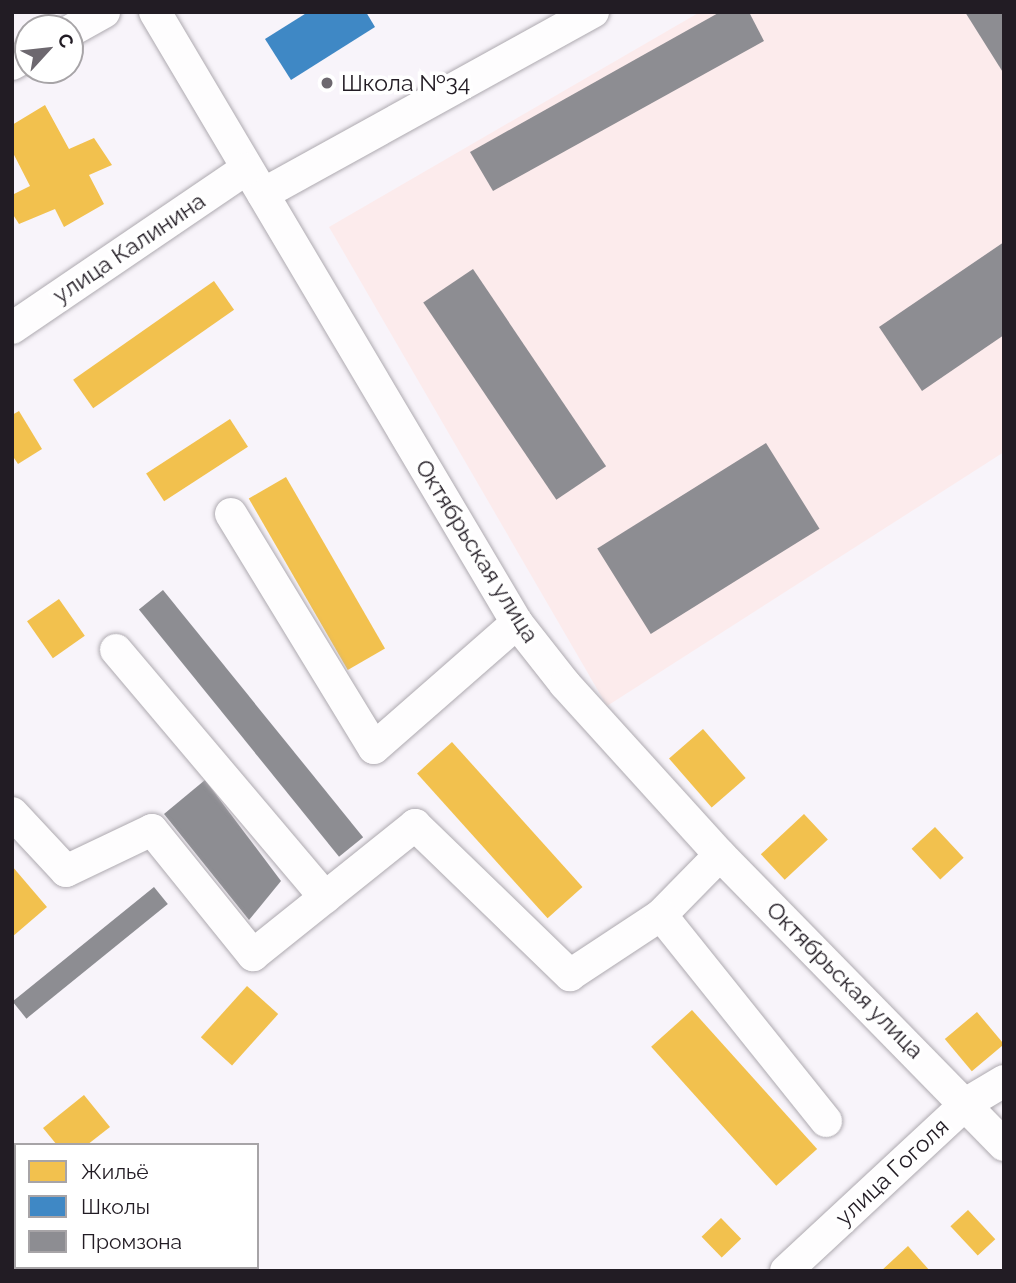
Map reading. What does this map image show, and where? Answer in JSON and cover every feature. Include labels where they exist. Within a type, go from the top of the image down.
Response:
[{"type":"street","points":[[84,24],[104,12]]},
{"type":"street","name":"Октябрьская улица","points":[[155,12],[517,623],[565,684],[720,855],[967,1103],[1004,1145]]},
{"type":"street","name":"улица Калинина","points":[[12,328],[255,181],[593,12]]},
{"type":"street","points":[[230,514],[374,748],[517,623]]},
{"type":"street","points":[[116,650],[325,897]]},
{"type":"street","points":[[12,813],[66,871],[152,830],[253,955],[415,825],[570,975],[661,915],[720,855]]},
{"type":"street","points":[[661,915],[826,1121]]},
{"type":"street","name":"улица Гоголя","points":[[786,1271],[967,1103],[1004,1081]]},
{"type":"shaded area","points":[[700,12],[1004,12],[1004,452],[607,706],[329,227]]},
{"type":"building: Жильё","points":[[45,105],[69,149],[94,138],[112,165],[89,175],[104,204],[64,227],[55,209],[19,224],[12,213],[12,195],[30,186],[12,151],[12,125]]},
{"type":"building: Жильё","points":[[214,281],[234,310],[93,408],[73,380]]},
{"type":"building: Жильё","points":[[19,411],[42,449],[18,464],[12,455],[12,415]]},
{"type":"building: Жильё","points":[[230,419],[248,447],[164,501],[146,473]]},
{"type":"building: Жильё","points":[[286,477],[385,648],[348,670],[249,498]]},
{"type":"building: Жильё","points":[[59,599],[85,636],[53,658],[27,621]]},
{"type":"building: Жильё","points":[[703,729],[746,778],[712,808],[669,759]]},
{"type":"building: Жильё","points":[[452,742],[582,887],[548,918],[417,773]]},
{"type":"building: Жильё","points":[[804,814],[828,840],[785,880],[761,854]]},
{"type":"building: Жильё","points":[[935,827],[964,858],[940,880],[912,849]]},
{"type":"building: Жильё","points":[[12,866],[47,907],[12,937]]},
{"type":"building: Жильё","points":[[247,986],[278,1014],[232,1065],[201,1037]]},
{"type":"building: Жильё","points":[[692,1010],[817,1149],[776,1186],[651,1047]]},
{"type":"building: Жильё","points":[[977,1012],[1004,1044],[972,1071],[945,1039]]},
{"type":"building: Жильё","points":[[84,1095],[110,1127],[90,1143],[55,1143],[43,1128]]},
{"type":"building: Жильё","points":[[968,1210],[995,1239],[978,1256],[950,1226]]},
{"type":"building: Жильё","points":[[721,1218],[741,1239],[722,1258],[702,1237]]},
{"type":"building: Жильё","points":[[908,1246],[930,1271],[881,1271]]},
{"type":"building: Школы","points":[[308,12],[366,12],[375,27],[291,80],[265,39]]},
{"type":"building: Промзона","points":[[720,12],[749,12],[764,41],[493,191],[470,152]]},
{"type":"building: Промзона","points":[[965,12],[1004,12],[1004,74]]},
{"type":"building: Промзона","points":[[1004,242],[1004,335],[922,391],[879,327]]},
{"type":"building: Промзона","points":[[473,269],[606,466],[556,500],[423,303]]},
{"type":"building: Промзона","points":[[766,443],[820,529],[651,634],[597,548]]},
{"type":"building: Промзона","points":[[163,590],[363,837],[339,857],[139,610]]},
{"type":"building: Промзона","points":[[205,780],[281,881],[249,920],[164,814]]},
{"type":"building: Промзона","points":[[154,887],[168,904],[26,1019],[13,1002]]},
{"type":"place","name":"Школа №34","points":[[327,83]]}]
